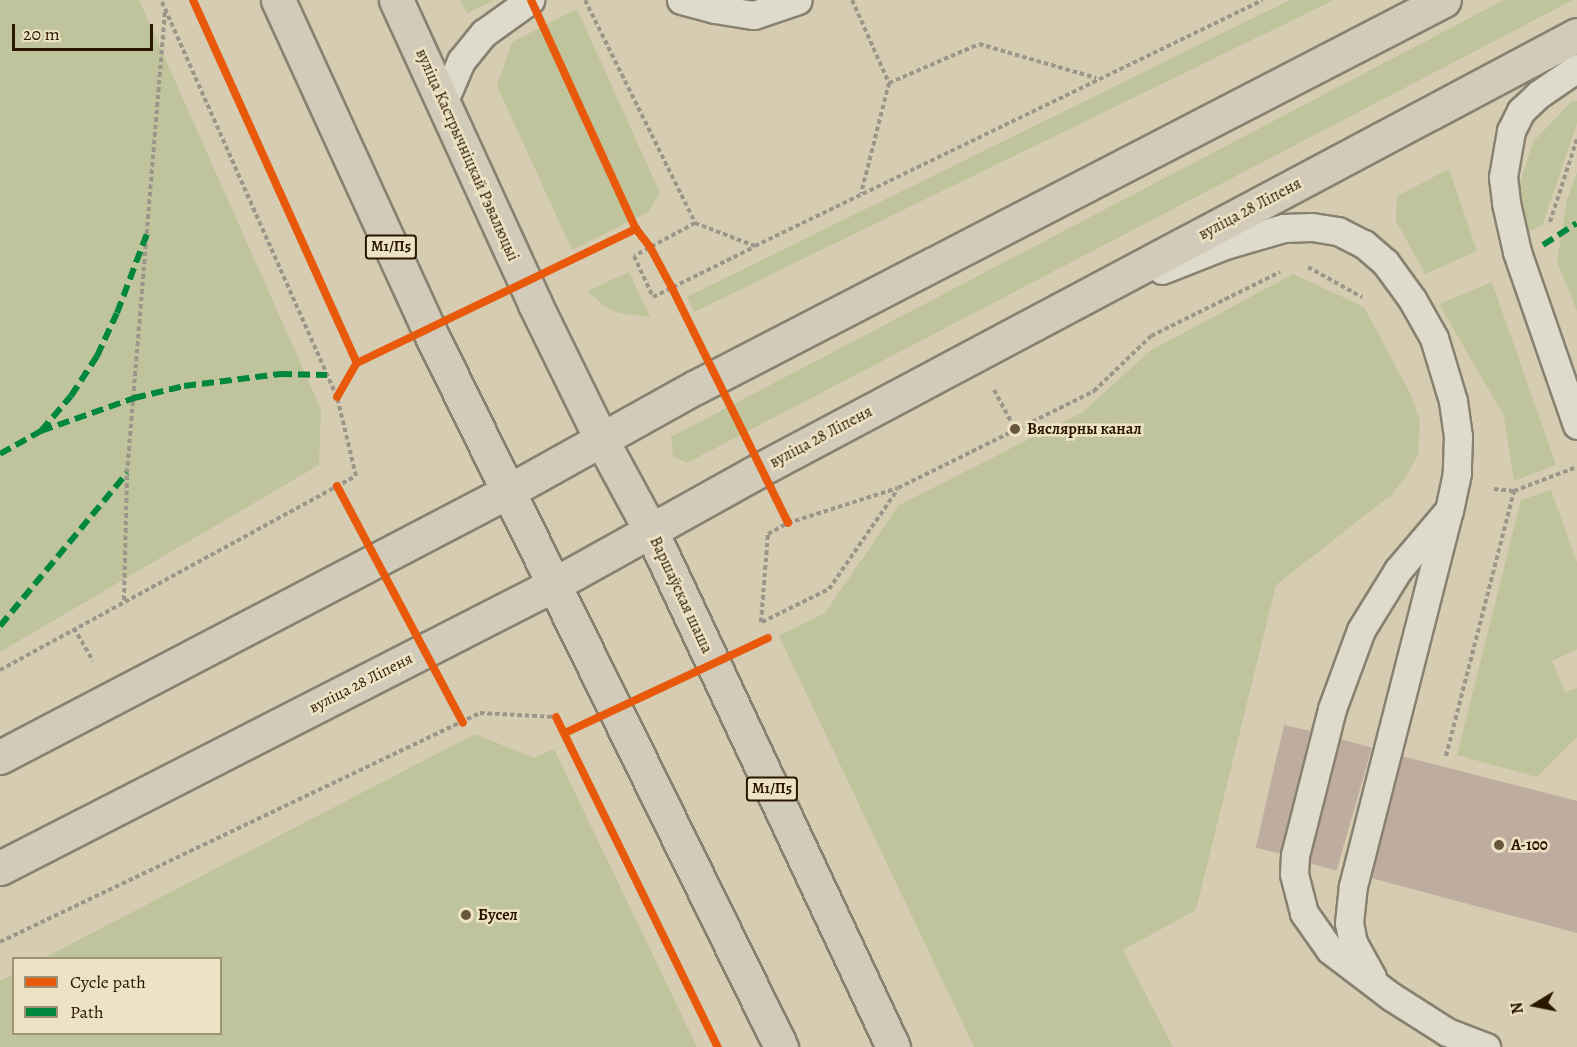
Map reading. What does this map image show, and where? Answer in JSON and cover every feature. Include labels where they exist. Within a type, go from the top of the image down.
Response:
[{"type":"main road","name":"М1/П5","points":[[278,0],[424,319],[507,492],[781,1047]]},
{"type":"main road","name":"вуліца Кастрычніцкай Рэвалюцыі","points":[[396,0],[535,304],[601,439]]},
{"type":"main road","points":[[0,758],[507,492],[601,439],[1444,0]]},
{"type":"main road","name":"вуліца 28 Ліпеня","points":[[0,868],[553,585],[761,469],[1577,35]]},
{"type":"main road","name":"Варшаўская шаша","points":[[601,439],[651,531],[893,1047]]},
{"type":"lane","points":[[443,103],[461,61],[484,33],[530,0]]},
{"type":"lane","points":[[681,0],[715,9],[754,15],[798,0]]},
{"type":"lane","points":[[1577,68],[1539,94],[1521,111],[1511,131],[1503,177],[1506,203],[1517,252],[1577,425]]},
{"type":"lane","points":[[1050,315],[1256,235],[1284,228],[1312,227],[1338,231],[1364,244],[1385,262],[1420,311],[1434,338],[1445,370],[1458,436],[1457,473],[1350,903],[1349,923],[1361,960],[1372,977],[1392,997]]},
{"type":"lane","points":[[1449,510],[1398,570],[1361,630],[1332,709],[1295,855],[1297,892],[1314,932],[1346,964],[1447,1032],[1486,1047]]},
{"type":"path","points":[[0,670],[356,477],[337,397],[161,0]]},
{"type":"path","points":[[585,0],[695,223],[755,246]]},
{"type":"path","points":[[852,0],[889,83],[861,195]]},
{"type":"path","points":[[695,223],[634,256],[653,297],[1097,78],[1263,0]]},
{"type":"path","points":[[124,601],[127,473],[165,10]]},
{"type":"path","points":[[889,83],[979,44],[1097,78]]},
{"type":"path","points":[[1550,224],[1577,140]]},
{"type":"path","points":[[643,238],[655,257]]},
{"type":"path","points":[[1299,262],[1366,300]]},
{"type":"path","points":[[898,488],[829,589],[761,622],[768,534],[788,524],[898,488],[1094,391],[1151,336],[1289,268]]},
{"type":"path","points":[[666,278],[676,298]]},
{"type":"path","points":[[337,397],[342,388]]},
{"type":"path","points":[[761,469],[788,524]]},
{"type":"path","points":[[337,486],[343,497]]},
{"type":"path","points":[[1446,756],[1514,490]]},
{"type":"path","points":[[458,712],[463,723]]},
{"type":"path","points":[[0,942],[480,713],[556,717],[561,725]]},
{"type":"green space","points":[[0,0],[139,0],[321,409],[319,465],[0,652]]},
{"type":"green space","points":[[460,0],[495,0],[467,13]]},
{"type":"green space","points":[[1290,0],[1334,0],[694,312],[687,297]]},
{"type":"green space","points":[[1504,0],[1573,0],[687,463],[673,456],[671,437]]},
{"type":"green space","points":[[577,9],[660,193],[648,212],[572,250],[497,86],[512,42]]},
{"type":"green space","points":[[1572,101],[1577,101],[1577,123],[1542,226],[1525,233],[1517,193],[1533,142]]},
{"type":"green space","points":[[1449,169],[1477,251],[1425,274],[1396,221],[1397,196]]},
{"type":"green space","points":[[1577,172],[1577,311],[1557,262],[1567,200]]},
{"type":"green space","points":[[629,272],[650,317],[619,313],[606,307],[587,291]]},
{"type":"green space","points":[[1293,274],[1364,307],[1410,393],[1420,420],[1418,455],[1405,478],[1391,495],[1276,585],[1196,910],[1123,950],[1173,1047],[974,1047],[779,636],[825,613],[899,505],[1083,412],[1150,351]]},
{"type":"green space","points":[[1492,282],[1556,465],[1514,481],[1504,416],[1439,304]]},
{"type":"green space","points":[[1551,490],[1577,562],[1577,649],[1552,661],[1565,692],[1577,688],[1577,737],[1537,777],[1457,755],[1521,500]]},
{"type":"green space","points":[[475,734],[534,758],[554,749],[697,1047],[0,1047],[0,981],[12,975],[12,1035],[222,1035],[222,957],[46,957]]},
{"type":"building","points":[[1284,725],[1310,731],[1282,854],[1256,848]]},
{"type":"building","points":[[1341,739],[1372,748],[1336,871],[1306,862]]},
{"type":"building","name":"А-100","points":[[1402,756],[1577,801],[1577,933],[1371,878]]},
{"type":"marked path","points":[[1543,245],[1577,223]]},
{"type":"marked path","points":[[0,454],[41,431],[71,396],[97,356],[117,313],[148,231]]},
{"type":"marked path","points":[[41,431],[134,398],[184,386],[280,374],[327,375]]},
{"type":"marked path","points":[[0,626],[127,473]]},
{"type":"cycle path","points":[[193,0],[357,363]]},
{"type":"cycle path","points":[[531,0],[636,229],[650,247],[672,288],[788,523]]},
{"type":"cycle path","points":[[337,397],[357,363],[636,229]]},
{"type":"cycle path","points":[[337,486],[463,723]]},
{"type":"cycle path","points":[[565,733],[768,638]]},
{"type":"cycle path","points":[[556,717],[718,1047]]},
{"type":"place","name":"Вяслярны канал","points":[[1015,429]]},
{"type":"place","name":"А-100","points":[[1499,845]]},
{"type":"place","name":"Бусел","points":[[466,915]]}]
